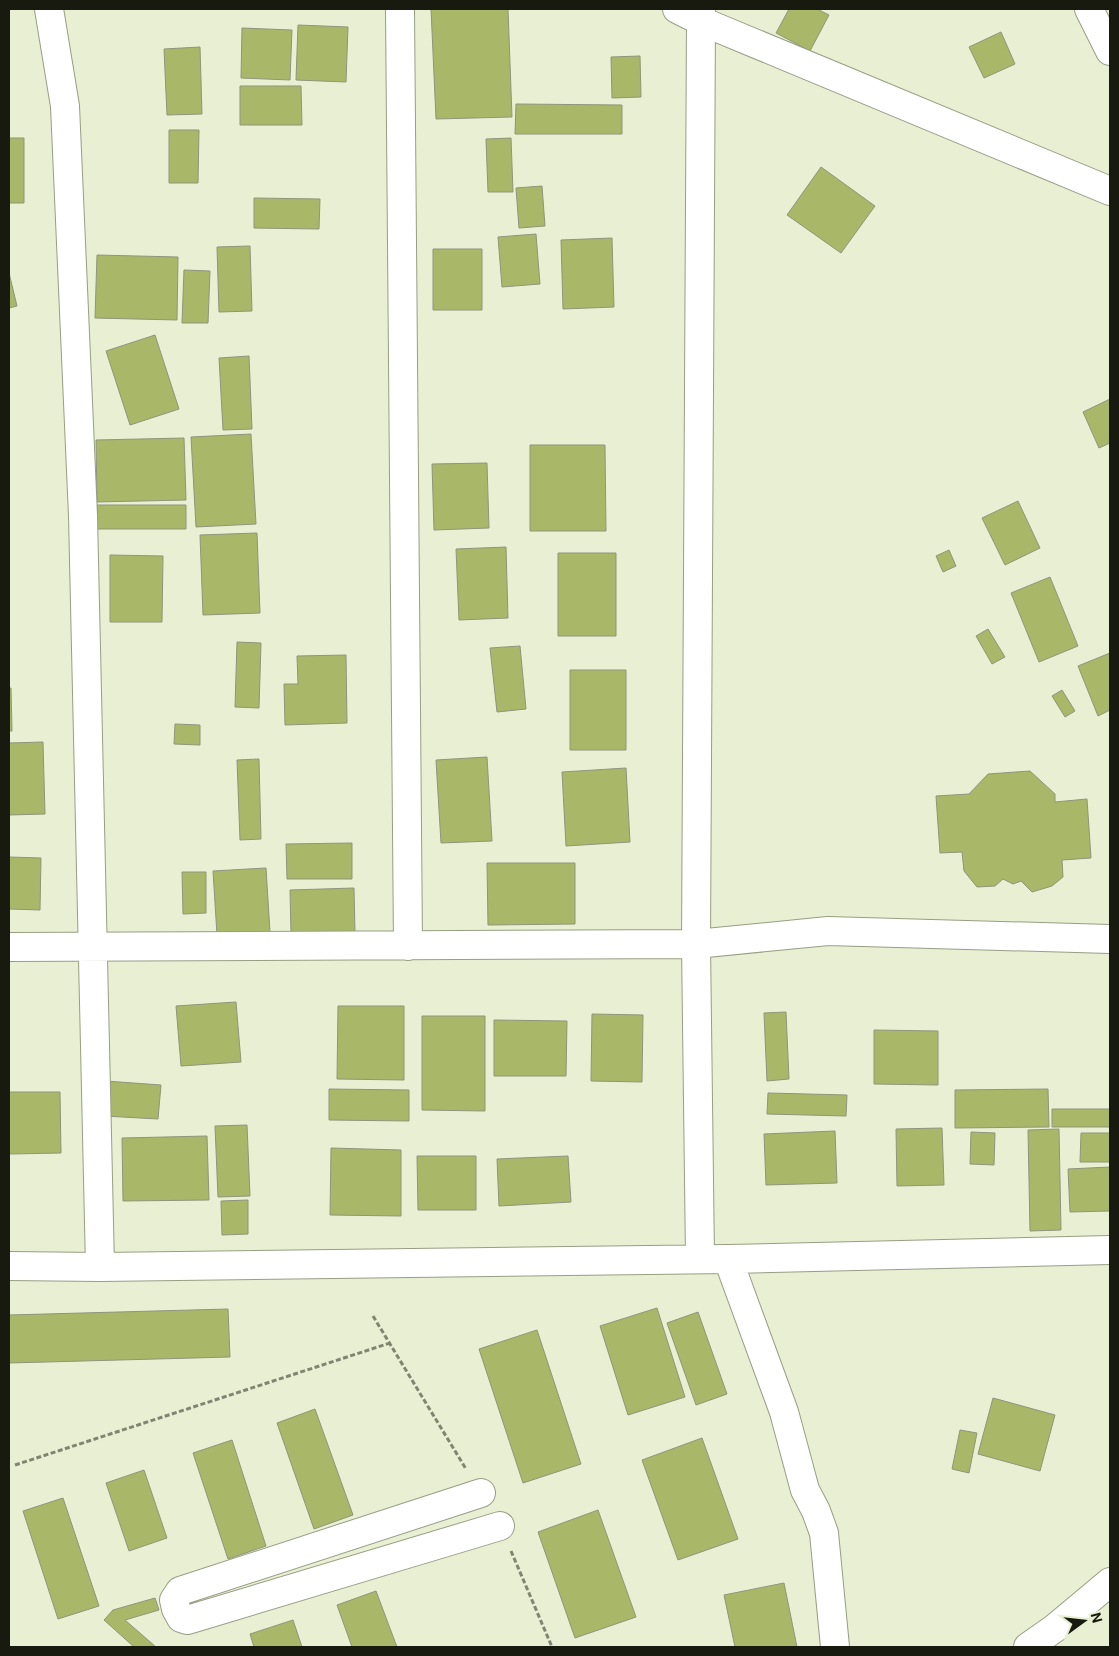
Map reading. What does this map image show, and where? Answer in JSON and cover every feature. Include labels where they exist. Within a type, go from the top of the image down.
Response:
[{"type":"street","points":[[49,9],[65,106],[83,516],[100,1267]]},
{"type":"street","points":[[400,9],[408,946]]},
{"type":"street","points":[[1089,9],[1110,51]]},
{"type":"street","points":[[700,1258],[696,944],[693,13],[1110,191]]},
{"type":"street","points":[[9,946],[696,944],[828,932],[1110,939]]},
{"type":"street","points":[[9,1266],[100,1267],[728,1259],[1110,1250]]},
{"type":"street","points":[[728,1259],[784,1412],[804,1490],[816,1511],[824,1533],[835,1647]]},
{"type":"street","points":[[480,1493],[180,1591],[174,1600],[176,1609],[181,1618],[186,1620],[500,1526]]},
{"type":"street","points":[[383,1525],[394,1558]]},
{"type":"street","points":[[243,1571],[254,1600]]},
{"type":"street","points":[[1028,1647],[1055,1628],[1110,1582]]},
{"type":"path","points":[[14,1465],[390,1343]]},
{"type":"building","points":[[431,9],[508,9],[512,117],[436,119]]},
{"type":"building","points":[[789,9],[817,9],[829,15],[810,51],[776,33]]},
{"type":"building","points":[[298,25],[348,27],[346,82],[296,80]]},
{"type":"building","points":[[242,28],[292,30],[290,80],[241,78]]},
{"type":"building","points":[[1001,32],[1015,64],[984,78],[969,47]]},
{"type":"building","points":[[200,47],[202,114],[167,115],[164,49]]},
{"type":"building","points":[[640,56],[641,97],[612,98],[611,57]]},
{"type":"building","points":[[240,86],[301,86],[302,125],[240,125]]},
{"type":"building","points":[[516,104],[622,105],[622,134],[515,134]]},
{"type":"building","points":[[169,130],[199,130],[198,183],[169,183]]},
{"type":"building","points":[[9,138],[24,138],[24,203],[9,203]]},
{"type":"building","points":[[511,138],[513,192],[488,192],[486,139]]},
{"type":"building","points":[[821,167],[875,206],[841,253],[787,215]]},
{"type":"building","points":[[542,186],[545,226],[519,228],[516,188]]},
{"type":"building","points":[[254,198],[320,199],[319,229],[254,228]]},
{"type":"building","points":[[536,234],[540,284],[502,287],[498,237]]},
{"type":"building","points":[[612,238],[614,307],[563,309],[561,240]]},
{"type":"building","points":[[250,246],[252,311],[219,312],[217,247]]},
{"type":"building","points":[[433,249],[482,249],[482,310],[433,310]]},
{"type":"building","points":[[97,255],[178,257],[177,320],[95,318]]},
{"type":"building","points":[[184,270],[210,271],[208,323],[182,323]]},
{"type":"building","points":[[9,273],[17,306],[9,308]]},
{"type":"building","points":[[155,335],[179,409],[130,425],[106,351]]},
{"type":"building","points":[[249,356],[252,429],[223,430],[219,358]]},
{"type":"building","points":[[1110,399],[1110,443],[1099,448],[1083,412]]},
{"type":"building","points":[[251,434],[256,524],[196,527],[191,437]]},
{"type":"building","points":[[184,438],[186,500],[97,502],[96,440]]},
{"type":"building","points":[[530,445],[605,445],[606,531],[530,531]]},
{"type":"building","points":[[487,463],[489,528],[434,530],[432,464]]},
{"type":"building","points":[[1018,501],[1040,548],[1005,565],[982,518]]},
{"type":"building","points":[[97,505],[186,505],[186,529],[97,529]]},
{"type":"building","points":[[257,533],[260,613],[203,615],[200,535]]},
{"type":"building","points":[[506,547],[508,618],[459,620],[456,549]]},
{"type":"building","points":[[949,550],[956,566],[943,572],[936,556]]},
{"type":"building","points":[[558,553],[616,553],[616,636],[558,636]]},
{"type":"building","points":[[110,555],[163,556],[162,622],[110,622]]},
{"type":"building","points":[[1050,577],[1078,646],[1039,662],[1011,593]]},
{"type":"building","points":[[988,629],[1005,657],[992,664],[976,636]]},
{"type":"building","points":[[237,642],[261,643],[259,708],[235,707]]},
{"type":"building","points":[[520,646],[526,709],[497,712],[490,648]]},
{"type":"building","points":[[1110,653],[1110,710],[1098,716],[1078,666]]},
{"type":"building","points":[[346,655],[347,723],[285,725],[284,684],[298,684],[297,656]]},
{"type":"building","points":[[570,670],[626,670],[626,750],[570,750]]},
{"type":"building","points":[[9,688],[11,688],[12,731],[9,731]]},
{"type":"building","points":[[1062,690],[1075,711],[1065,717],[1052,696]]},
{"type":"building","points":[[175,724],[200,725],[200,745],[174,744]]},
{"type":"building","points":[[43,742],[45,814],[9,815],[9,743]]},
{"type":"building","points":[[487,757],[492,841],[441,843],[436,760]]},
{"type":"building","points":[[259,759],[261,839],[240,840],[237,760]]},
{"type":"building","points":[[626,768],[630,842],[566,846],[562,772]]},
{"type":"building","points":[[1030,771],[1055,794],[1055,802],[1087,799],[1091,858],[1062,860],[1063,877],[1052,886],[1032,892],[1021,881],[1013,884],[1003,879],[995,886],[977,887],[964,871],[962,852],[940,853],[936,796],[969,794],[988,774]]},
{"type":"building","points":[[352,843],[352,879],[287,879],[286,844]]},
{"type":"building","points":[[9,857],[41,858],[40,910],[9,909]]},
{"type":"building","points":[[487,863],[575,863],[575,924],[488,925]]},
{"type":"building","points":[[266,868],[270,932],[217,935],[213,871]]},
{"type":"building","points":[[182,872],[206,872],[206,913],[183,914]]},
{"type":"building","points":[[354,888],[355,933],[291,934],[290,890]]},
{"type":"building","points":[[236,1002],[241,1062],[181,1066],[176,1006]]},
{"type":"building","points":[[338,1006],[404,1006],[404,1080],[337,1079]]},
{"type":"building","points":[[786,1012],[789,1079],[767,1081],[764,1013]]},
{"type":"building","points":[[592,1014],[643,1015],[642,1082],[591,1081]]},
{"type":"building","points":[[422,1016],[485,1016],[485,1111],[422,1110]]},
{"type":"building","points":[[494,1020],[567,1021],[566,1076],[494,1076]]},
{"type":"building","points":[[874,1030],[938,1031],[938,1085],[874,1084]]},
{"type":"building","points":[[106,1081],[161,1085],[158,1119],[104,1116]]},
{"type":"building","points":[[329,1089],[409,1090],[409,1121],[329,1120]]},
{"type":"building","points":[[1048,1089],[1049,1127],[955,1128],[955,1090]]},
{"type":"building","points":[[9,1092],[60,1092],[61,1153],[9,1154]]},
{"type":"building","points":[[768,1093],[847,1095],[846,1116],[767,1114]]},
{"type":"building","points":[[1052,1109],[1110,1109],[1110,1127],[1052,1127]]},
{"type":"building","points":[[247,1125],[250,1196],[218,1197],[215,1126]]},
{"type":"building","points":[[942,1128],[944,1185],[897,1186],[896,1129]]},
{"type":"building","points":[[1059,1129],[1061,1230],[1030,1231],[1028,1130]]},
{"type":"building","points":[[835,1131],[837,1183],[766,1185],[764,1134]]},
{"type":"building","points":[[971,1132],[995,1133],[994,1165],[970,1164]]},
{"type":"building","points":[[1081,1133],[1110,1133],[1110,1162],[1080,1162]]},
{"type":"building","points":[[207,1136],[209,1200],[123,1201],[122,1138]]},
{"type":"building","points":[[331,1148],[401,1150],[401,1216],[330,1215]]},
{"type":"building","points":[[417,1156],[476,1156],[476,1210],[418,1210]]},
{"type":"building","points":[[568,1156],[571,1202],[499,1206],[497,1159]]},
{"type":"building","points":[[1110,1167],[1110,1211],[1070,1212],[1068,1169]]},
{"type":"building","points":[[248,1200],[248,1234],[222,1235],[221,1201]]},
{"type":"building","points":[[657,1308],[685,1397],[628,1415],[600,1326]]},
{"type":"building","points":[[228,1309],[230,1357],[9,1363],[9,1315]]},
{"type":"building","points":[[698,1312],[727,1394],[696,1405],[667,1323]]},
{"type":"building","points":[[537,1330],[581,1464],[523,1483],[479,1349]]},
{"type":"building","points":[[993,1398],[1055,1415],[1040,1471],[978,1454]]},
{"type":"building","points":[[315,1409],[353,1515],[314,1529],[277,1423]]},
{"type":"building","points":[[960,1430],[977,1433],[969,1473],[952,1469]]},
{"type":"building","points":[[702,1438],[738,1539],[678,1560],[642,1460]]},
{"type":"building","points":[[232,1440],[266,1546],[228,1559],[193,1453]]},
{"type":"building","points":[[144,1470],[167,1538],[129,1551],[106,1483]]},
{"type":"building","points":[[63,1498],[99,1606],[58,1619],[23,1511]]},
{"type":"building","points":[[598,1510],[636,1617],[575,1638],[538,1532]]},
{"type":"building","points":[[784,1583],[797,1647],[735,1647],[724,1595]]},
{"type":"building","points":[[376,1591],[397,1647],[352,1647],[337,1605]]},
{"type":"building","points":[[155,1598],[159,1610],[125,1620],[156,1647],[134,1647],[104,1620],[113,1610]]},
{"type":"building","points":[[293,1620],[302,1647],[254,1647],[250,1634]]}]
